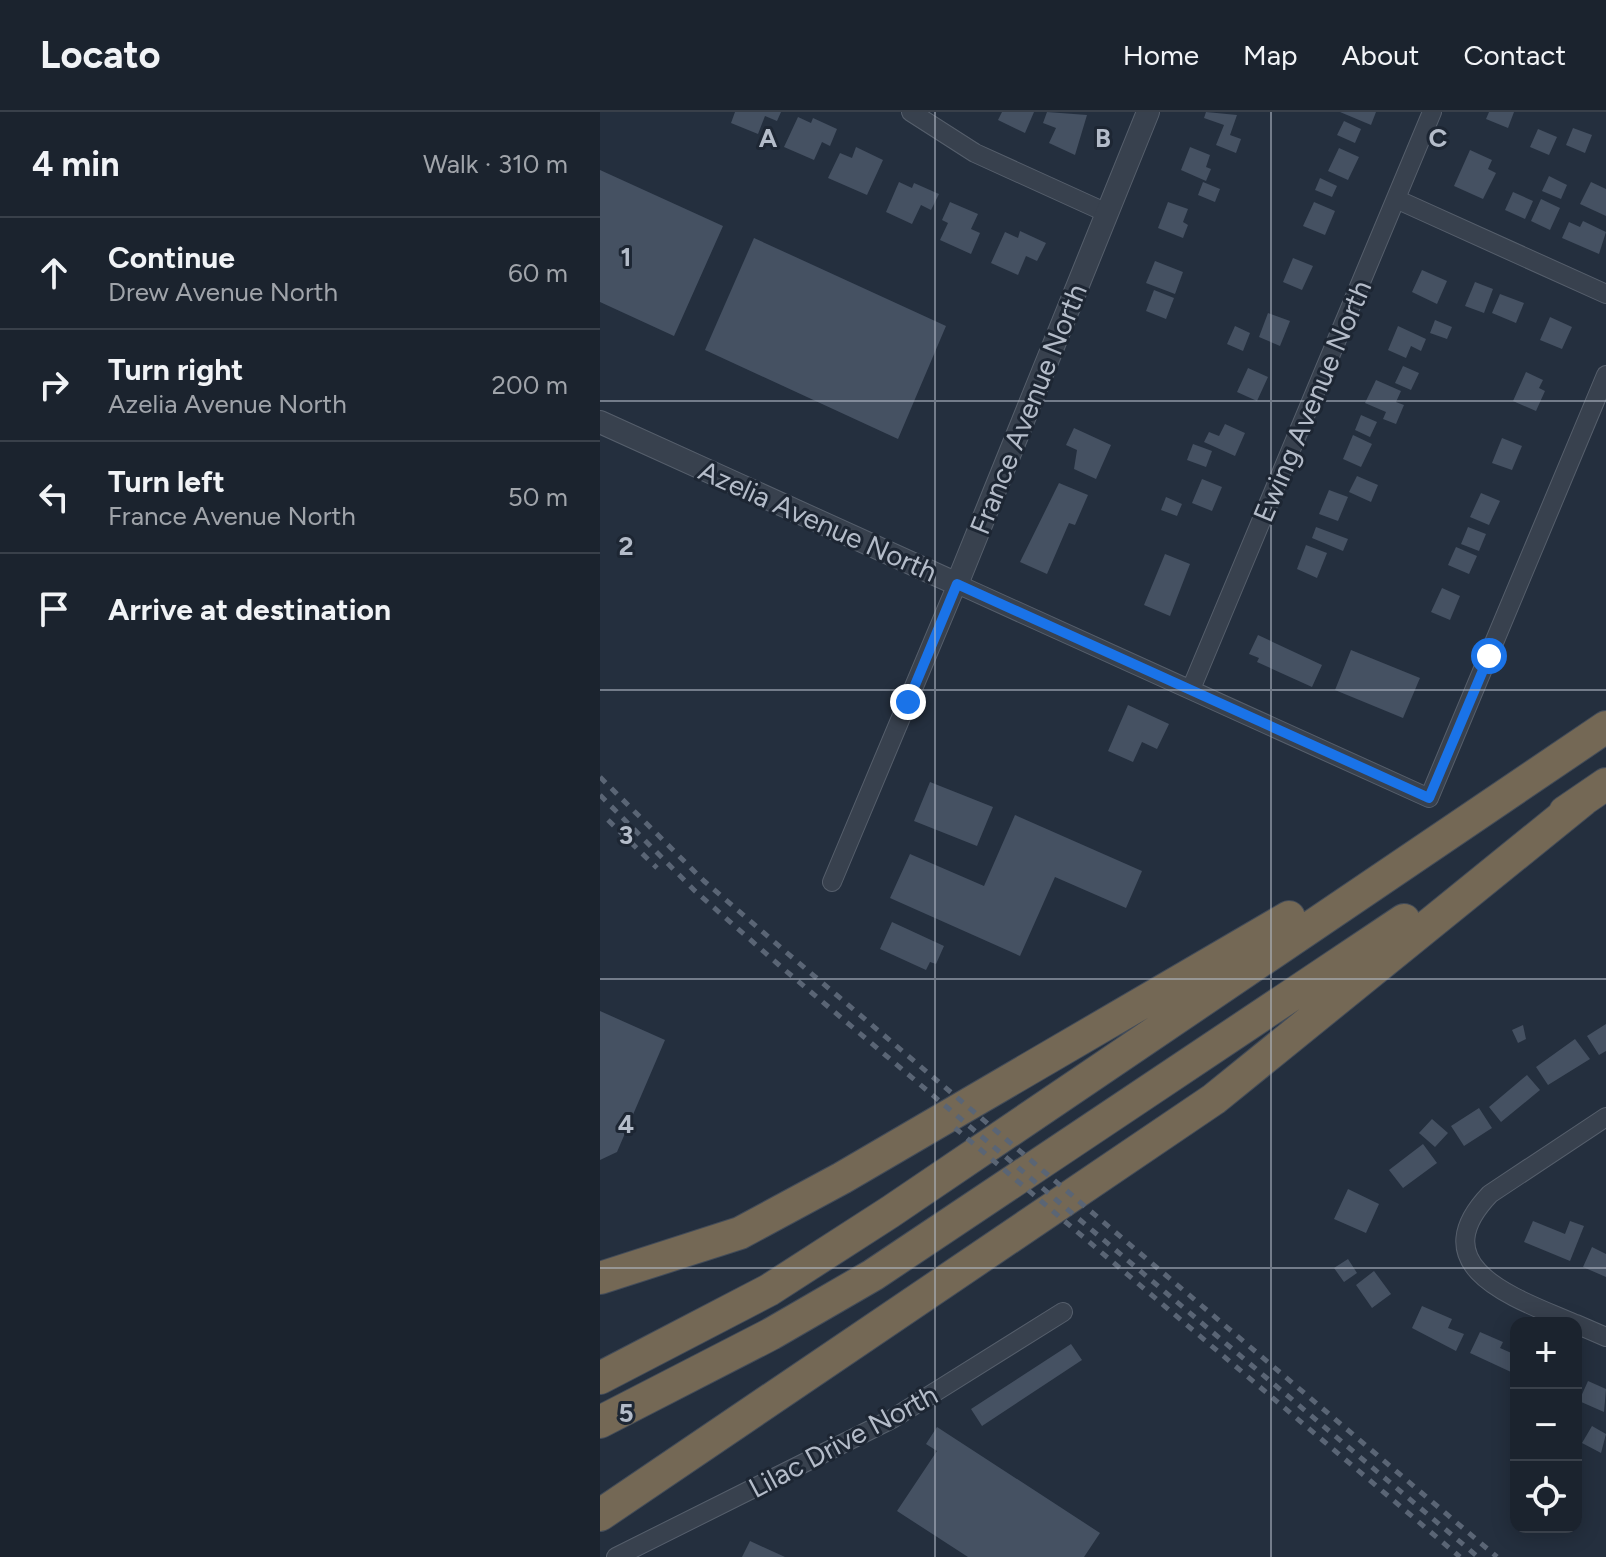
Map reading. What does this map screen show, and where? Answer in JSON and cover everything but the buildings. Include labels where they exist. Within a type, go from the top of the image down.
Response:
[{"type":"highway","points":[[600,1378],[670,1345],[810,1264],[1606,727]]},
{"type":"highway","points":[[600,1422],[771,1334],[873,1275],[1595,792]]},
{"type":"highway","points":[[600,1515],[1214,1099],[1595,792]]},
{"type":"highway","points":[[600,1278],[740,1233],[842,1178],[1305,908],[1370,886]]},
{"type":"street","points":[[911,112],[975,153],[1107,213]]},
{"type":"street","name":"France Avenue North","points":[[832,882],[957,584],[1148,112]]},
{"type":"street","name":"Ewing Avenue North","points":[[1191,689],[1432,112]]},
{"type":"street","points":[[1396,199],[1606,294]]},
{"type":"street","name":"Azelia Avenue North","points":[[600,422],[1429,798],[1606,375]]},
{"type":"street","points":[[1558,1317],[1500,1291],[1483,1279],[1470,1262],[1465,1241],[1477,1207],[1490,1194],[1606,1117]]},
{"type":"street","name":"Lilac Drive North","points":[[616,1557],[892,1419],[1063,1312]]},
{"type":"street","points":[[1582,1327],[1606,1337]]},
{"type":"railway","points":[[600,777],[704,881],[1497,1557]]},
{"type":"railway","points":[[600,795],[695,891],[779,965],[1478,1557]]},
{"type":"railway","points":[[608,820],[657,868]]},
{"type":"railway","points":[[955,1128],[1460,1557]]},
{"type":"route","points":[[908,702],[957,584],[1429,798],[1489,656]]}]
